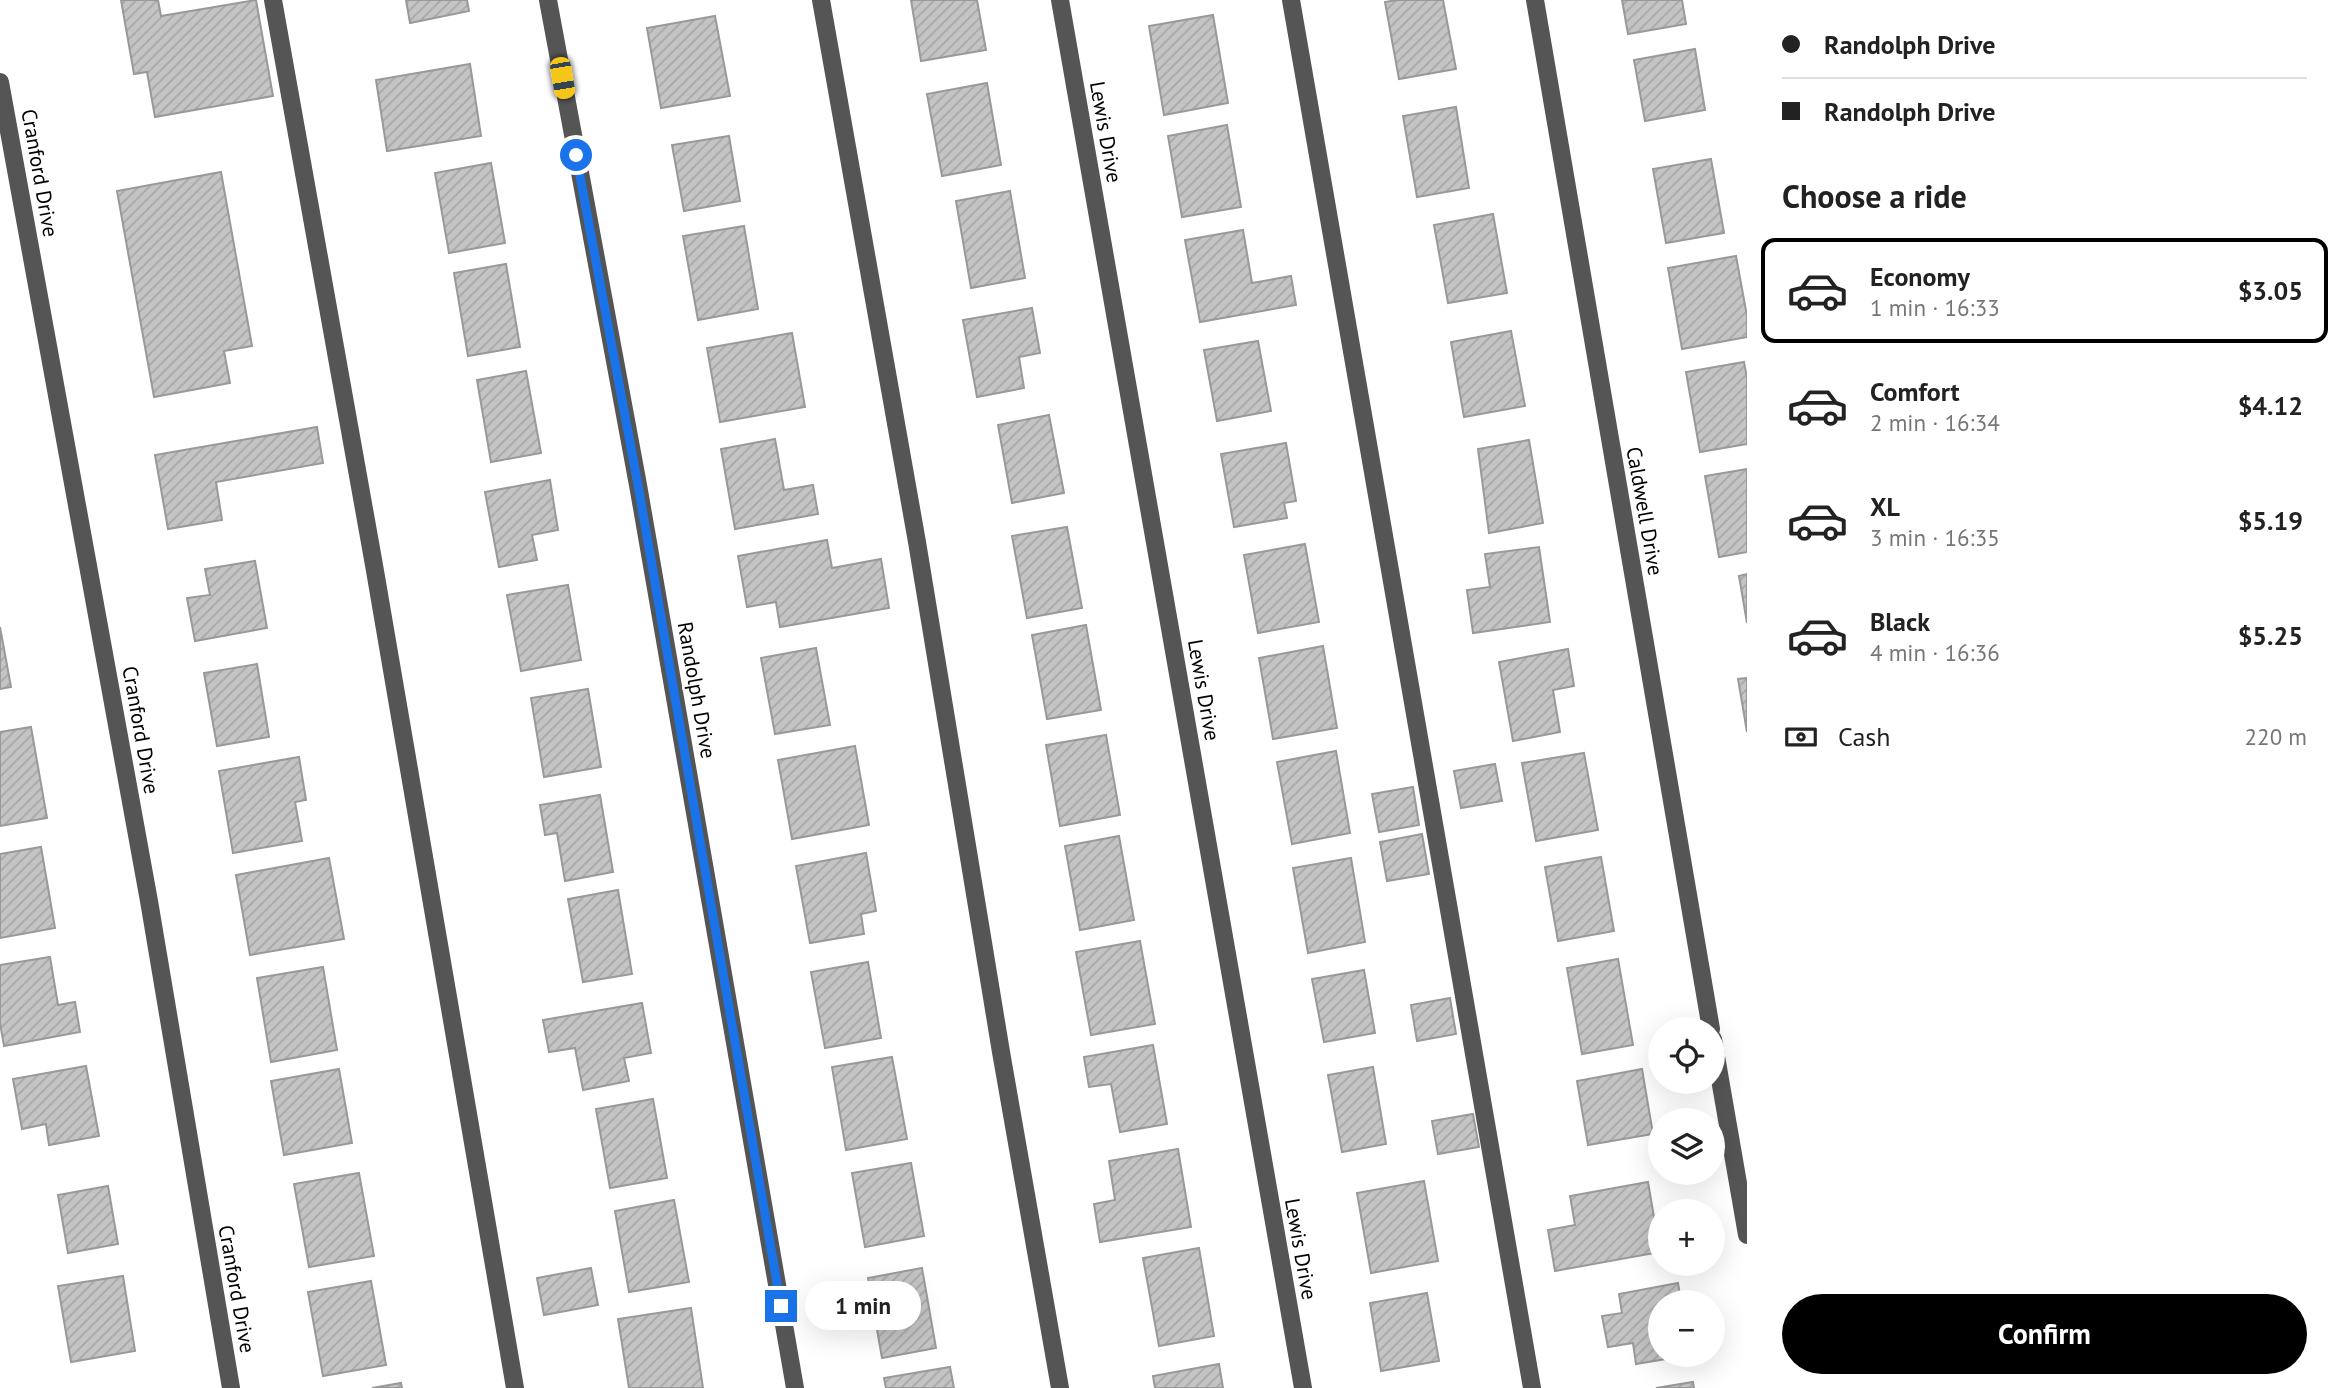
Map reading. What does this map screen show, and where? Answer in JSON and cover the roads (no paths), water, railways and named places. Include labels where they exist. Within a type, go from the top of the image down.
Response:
[{"type":"street","points":[[273,0],[374,565],[515,1388]]},
{"type":"street","name":"Randolph Drive","points":[[548,0],[641,499],[795,1388]]},
{"type":"street","points":[[821,0],[917,542],[1001,1052],[1060,1388]]},
{"type":"street","name":"Lewis Drive","points":[[1060,0],[1303,1388]]},
{"type":"street","points":[[1292,0],[1532,1388]]},
{"type":"street","name":"Caldwell Drive","points":[[1535,0],[1710,1017]]},
{"type":"street","name":"Cranford Drive","points":[[0,82],[149,901],[231,1388]]},
{"type":"street","points":[[1722,1094],[1747,1234]]}]
